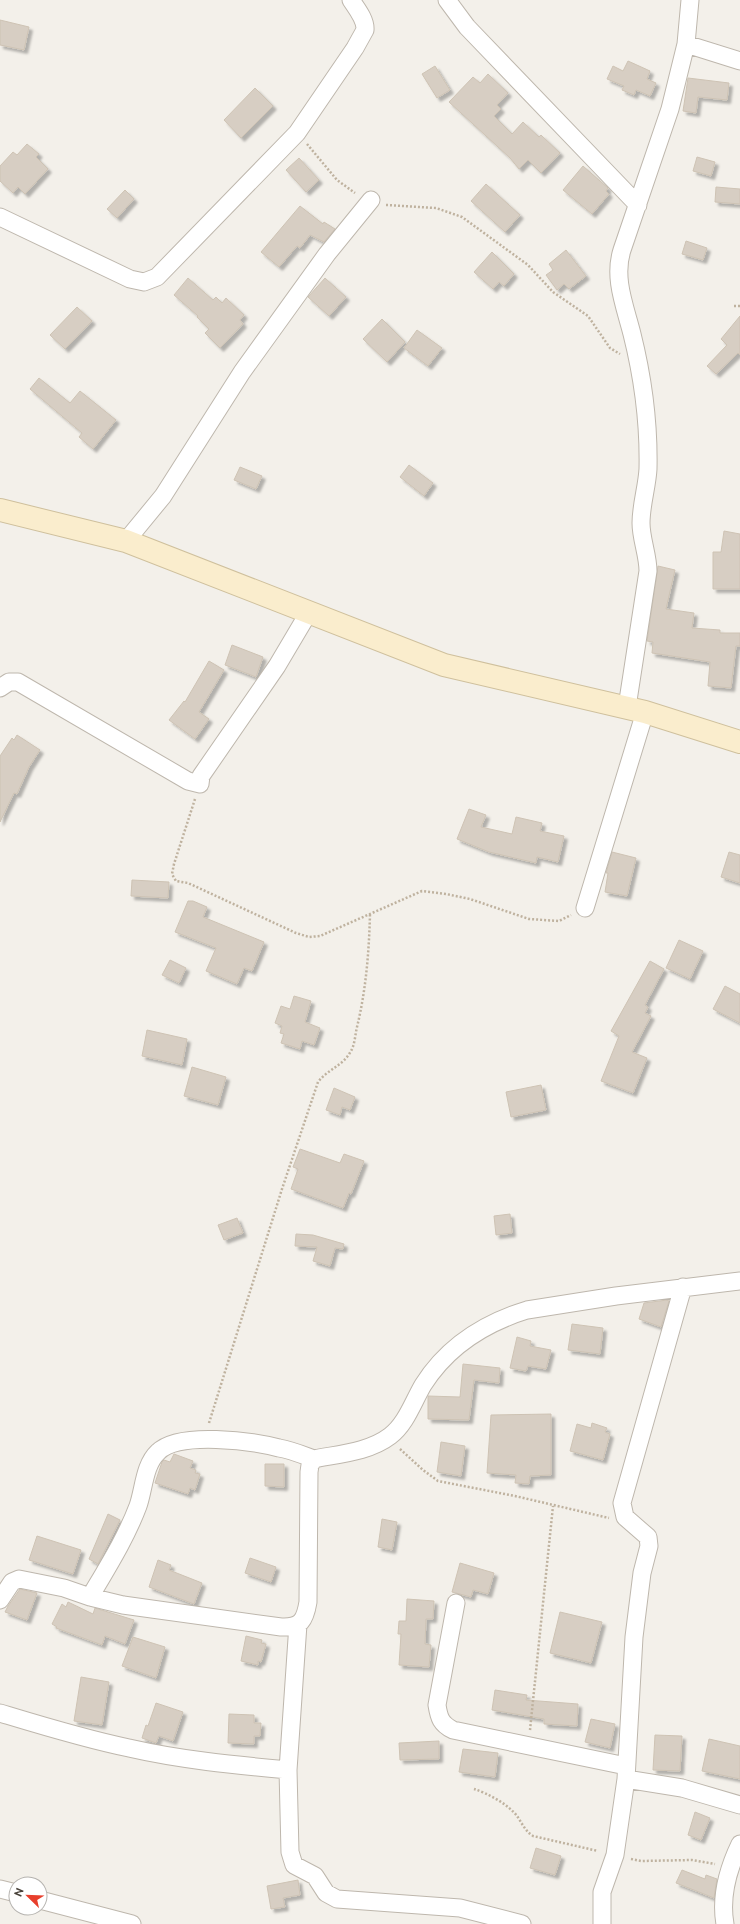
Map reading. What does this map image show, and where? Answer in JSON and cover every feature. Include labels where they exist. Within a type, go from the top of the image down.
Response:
[{"type":"street","points":[[0,217],[130,279],[140,282],[149,281],[157,277],[297,133],[365,30],[366,26],[363,19],[352,0]]},
{"type":"street","points":[[447,0],[467,26],[638,205]]},
{"type":"street","points":[[584,908],[636,710],[648,571],[648,557],[641,525],[641,511],[647,484],[648,448],[640,368],[618,271],[620,255],[670,109],[686,44],[690,0]]},
{"type":"street","points":[[686,44],[740,61]]},
{"type":"street","points":[[126,541],[163,496],[242,372],[327,254],[371,200]]},
{"type":"street","points":[[0,510],[126,541],[444,665],[636,710],[740,742]]},
{"type":"street","points":[[0,688],[9,682],[18,682],[188,782],[200,784],[201,776],[277,666],[309,612]]},
{"type":"street","points":[[90,1597],[117,1549],[138,1505],[146,1475],[157,1452],[167,1445],[182,1440],[204,1439],[239,1442],[279,1447],[314,1459],[368,1447],[388,1438],[400,1425],[437,1364],[469,1337],[494,1324],[527,1310],[683,1287],[740,1281]]},
{"type":"street","points":[[602,1924],[602,1892],[615,1855],[626,1773],[634,1637],[649,1539],[630,1522],[623,1512],[624,1497],[683,1287]]},
{"type":"street","points":[[0,1600],[12,1582],[20,1579],[64,1588],[90,1597],[123,1605],[281,1627],[290,1627],[298,1624],[306,1617],[308,1602],[308,1472],[314,1459]]},
{"type":"street","points":[[456,1603],[437,1705],[439,1719],[445,1726],[453,1730],[528,1745],[740,1805]]},
{"type":"street","points":[[298,1624],[288,1770],[291,1858],[296,1867],[317,1878],[329,1896],[337,1899],[460,1908],[522,1924]]},
{"type":"street","points":[[0,1713],[62,1732],[130,1749],[206,1762],[288,1770]]},
{"type":"street","points":[[725,1924],[723,1915],[726,1882],[730,1866],[740,1844]]},
{"type":"street","points":[[48,1902],[132,1924]]},
{"type":"path","points":[[297,133],[337,180],[357,195],[386,205],[436,208],[462,217],[528,264],[552,292],[588,316],[610,348],[640,368]]},
{"type":"path","points":[[734,306],[740,306]]},
{"type":"path","points":[[200,784],[174,864],[172,874],[176,881],[188,883],[296,933],[309,937],[320,936],[422,891],[470,899],[529,919],[560,921],[584,908]]},
{"type":"path","points":[[204,1439],[318,1082],[325,1073],[335,1069],[343,1063],[352,1050],[362,1006],[369,950],[370,914]]},
{"type":"path","points":[[388,1438],[422,1470],[438,1482],[515,1496],[553,1506],[630,1522]]},
{"type":"path","points":[[528,1745],[553,1506]]},
{"type":"path","points":[[474,1788],[488,1794],[516,1814],[527,1832],[533,1836],[641,1861],[692,1860],[730,1866]]},
{"type":"building","points":[[0,20],[29,27],[24,50],[0,45]]},
{"type":"building","points":[[628,61],[650,71],[647,79],[656,83],[650,96],[636,90],[634,95],[622,90],[624,86],[607,79],[613,66],[623,71]]},
{"type":"building","points":[[435,66],[450,90],[437,98],[422,74]]},
{"type":"building","points":[[488,74],[508,93],[497,105],[501,109],[494,116],[512,134],[523,122],[539,137],[541,135],[560,153],[541,173],[528,160],[519,169],[510,158],[449,102],[473,77],[480,83]]},
{"type":"building","points":[[688,78],[729,83],[727,100],[698,97],[696,113],[683,111]]},
{"type":"building","points":[[255,88],[273,106],[241,138],[224,120]]},
{"type":"building","points":[[27,144],[39,154],[36,157],[48,169],[25,194],[18,187],[13,193],[0,181],[0,166],[13,152],[17,155]]},
{"type":"building","points":[[697,157],[715,162],[711,176],[693,171]]},
{"type":"building","points":[[299,158],[319,180],[306,192],[286,170]]},
{"type":"building","points":[[583,166],[608,188],[606,191],[609,194],[592,214],[563,190]]},
{"type":"building","points":[[486,184],[520,215],[505,232],[471,201]]},
{"type":"building","points":[[716,187],[740,189],[740,204],[715,202]]},
{"type":"building","points":[[125,190],[134,199],[117,218],[107,209]]},
{"type":"building","points":[[300,206],[323,224],[324,222],[335,229],[324,242],[310,235],[300,248],[297,246],[279,267],[261,252]]},
{"type":"building","points":[[686,241],[707,248],[703,260],[682,254]]},
{"type":"building","points":[[566,250],[586,276],[569,289],[564,284],[557,290],[546,275],[553,270],[549,264]]},
{"type":"building","points":[[492,252],[514,274],[504,286],[499,282],[493,289],[474,272]]},
{"type":"building","points":[[188,278],[213,300],[216,297],[222,303],[226,298],[244,315],[240,320],[243,324],[220,348],[205,333],[209,329],[197,317],[198,316],[174,295]]},
{"type":"building","points":[[325,278],[346,297],[329,316],[308,297]]},
{"type":"building","points":[[77,307],[92,321],[65,349],[50,335]]},
{"type":"building","points":[[740,316],[740,355],[738,353],[716,374],[707,366],[727,345],[721,339]]},
{"type":"building","points":[[382,319],[405,342],[387,362],[363,339]]},
{"type":"building","points":[[417,330],[442,348],[428,366],[404,348]]},
{"type":"building","points":[[39,378],[70,403],[80,391],[116,420],[93,449],[79,437],[82,433],[30,389]]},
{"type":"building","points":[[409,465],[433,483],[424,496],[400,477]]},
{"type":"building","points":[[240,467],[262,476],[256,489],[234,480]]},
{"type":"building","points":[[724,531],[740,534],[740,589],[713,589],[713,552],[721,552]]},
{"type":"building","points":[[658,566],[675,570],[666,609],[694,613],[692,628],[720,630],[720,633],[740,633],[740,646],[736,646],[731,688],[708,686],[710,662],[652,653],[653,642],[647,641]]},
{"type":"building","points":[[232,645],[263,657],[256,677],[225,665]]},
{"type":"building","points":[[209,661],[224,670],[199,712],[209,719],[195,739],[169,720],[184,701],[185,702]]},
{"type":"building","points":[[17,735],[40,750],[29,767],[17,794],[14,793],[0,822],[0,756],[12,738],[14,740]]},
{"type":"building","points":[[469,809],[486,815],[481,827],[512,834],[516,817],[542,823],[540,831],[564,836],[558,862],[537,857],[536,863],[489,852],[457,839]]},
{"type":"building","points":[[612,852],[636,858],[627,896],[605,892],[608,873],[606,873]]},
{"type":"building","points":[[729,852],[740,855],[740,883],[721,877]]},
{"type":"building","points":[[132,880],[169,882],[168,898],[131,896]]},
{"type":"building","points":[[188,901],[193,901],[207,907],[203,917],[264,942],[252,971],[244,968],[237,984],[206,971],[216,948],[175,932]]},
{"type":"building","points":[[679,940],[703,951],[690,979],[666,968]]},
{"type":"building","points":[[170,960],[186,968],[179,983],[162,975]]},
{"type":"building","points":[[650,961],[664,969],[645,1005],[648,1007],[645,1013],[651,1016],[632,1052],[647,1058],[633,1093],[601,1081],[619,1036],[611,1031]]},
{"type":"building","points":[[725,986],[740,994],[740,1023],[713,1009]]},
{"type":"building","points":[[294,996],[311,1001],[305,1022],[320,1028],[314,1045],[302,1041],[300,1049],[281,1043],[284,1034],[280,1033],[282,1026],[275,1023],[281,1006],[290,1009]]},
{"type":"building","points":[[147,1030],[187,1039],[182,1065],[142,1056]]},
{"type":"building","points":[[192,1067],[226,1077],[218,1105],[184,1096]]},
{"type":"building","points":[[541,1085],[546,1110],[511,1117],[506,1092]]},
{"type":"building","points":[[334,1088],[355,1097],[350,1110],[342,1107],[340,1115],[326,1110]]},
{"type":"building","points":[[300,1149],[340,1163],[344,1154],[364,1161],[351,1194],[349,1193],[343,1208],[291,1189],[298,1169],[293,1167]]},
{"type":"building","points":[[510,1214],[512,1233],[496,1235],[494,1216]]},
{"type":"building","points":[[237,1218],[243,1233],[224,1240],[218,1225]]},
{"type":"building","points":[[296,1234],[313,1235],[344,1244],[343,1249],[335,1248],[330,1266],[313,1261],[317,1247],[295,1246]]},
{"type":"building","points":[[669,1301],[661,1327],[639,1319],[644,1303]]},
{"type":"building","points":[[572,1324],[603,1328],[600,1354],[568,1350]]},
{"type":"building","points":[[517,1337],[531,1341],[530,1346],[551,1350],[546,1369],[528,1366],[526,1371],[510,1368]]},
{"type":"building","points":[[463,1364],[500,1368],[499,1383],[474,1380],[469,1420],[428,1419],[428,1396],[460,1397]]},
{"type":"building","points":[[551,1414],[551,1475],[530,1476],[529,1484],[515,1483],[516,1475],[487,1473],[491,1415]]},
{"type":"building","points":[[592,1423],[607,1428],[605,1432],[610,1434],[603,1460],[570,1451],[577,1424],[591,1428]]},
{"type":"building","points":[[441,1442],[465,1446],[461,1476],[437,1472]]},
{"type":"building","points":[[174,1454],[193,1461],[190,1468],[196,1470],[195,1473],[200,1474],[195,1490],[190,1488],[188,1494],[155,1483],[162,1462],[164,1460],[170,1462]]},
{"type":"building","points":[[265,1464],[284,1464],[284,1487],[265,1486]]},
{"type":"building","points":[[108,1514],[120,1520],[98,1564],[89,1559]]},
{"type":"building","points":[[382,1519],[397,1522],[392,1550],[378,1547]]},
{"type":"building","points":[[37,1536],[81,1550],[73,1574],[29,1560]]},
{"type":"building","points":[[250,1558],[276,1567],[271,1582],[245,1573]]},
{"type":"building","points":[[158,1560],[171,1565],[169,1570],[202,1583],[194,1604],[149,1587]]},
{"type":"building","points":[[460,1563],[494,1573],[488,1594],[473,1590],[471,1597],[452,1592]]},
{"type":"building","points":[[20,1589],[37,1593],[27,1620],[5,1612]]},
{"type":"building","points":[[407,1599],[434,1601],[433,1619],[426,1619],[425,1644],[431,1645],[429,1667],[399,1665],[401,1634],[398,1634],[399,1621],[406,1621]]},
{"type":"building","points":[[68,1602],[93,1614],[95,1608],[134,1620],[125,1644],[105,1636],[102,1645],[56,1628],[57,1627],[52,1624],[62,1604],[66,1607]]},
{"type":"building","points":[[560,1612],[602,1622],[591,1663],[550,1653]]},
{"type":"building","points":[[246,1636],[262,1640],[261,1643],[266,1644],[261,1662],[258,1661],[258,1665],[241,1661]]},
{"type":"building","points":[[133,1637],[165,1647],[156,1678],[122,1666]]},
{"type":"building","points":[[81,1677],[109,1682],[102,1725],[74,1721]]},
{"type":"building","points":[[495,1690],[527,1695],[526,1700],[578,1704],[577,1726],[544,1724],[544,1719],[492,1710]]},
{"type":"building","points":[[156,1703],[183,1712],[173,1741],[159,1736],[156,1743],[142,1738]]},
{"type":"building","points":[[229,1714],[254,1715],[254,1723],[261,1723],[260,1736],[254,1736],[254,1744],[228,1743]]},
{"type":"building","points":[[591,1719],[615,1724],[610,1748],[585,1742]]},
{"type":"building","points":[[655,1735],[682,1736],[680,1771],[653,1770]]},
{"type":"building","points":[[709,1739],[740,1746],[740,1779],[702,1771]]},
{"type":"building","points":[[439,1741],[439,1759],[400,1760],[399,1743]]},
{"type":"building","points":[[463,1749],[498,1753],[495,1777],[459,1772]]},
{"type":"building","points":[[695,1812],[710,1818],[701,1840],[688,1835]]},
{"type":"building","points":[[536,1848],[561,1856],[555,1875],[530,1868]]},
{"type":"building","points":[[682,1870],[705,1879],[706,1875],[717,1879],[714,1898],[676,1883]]},
{"type":"building","points":[[298,1880],[300,1895],[283,1898],[285,1907],[271,1909],[267,1886]]}]
